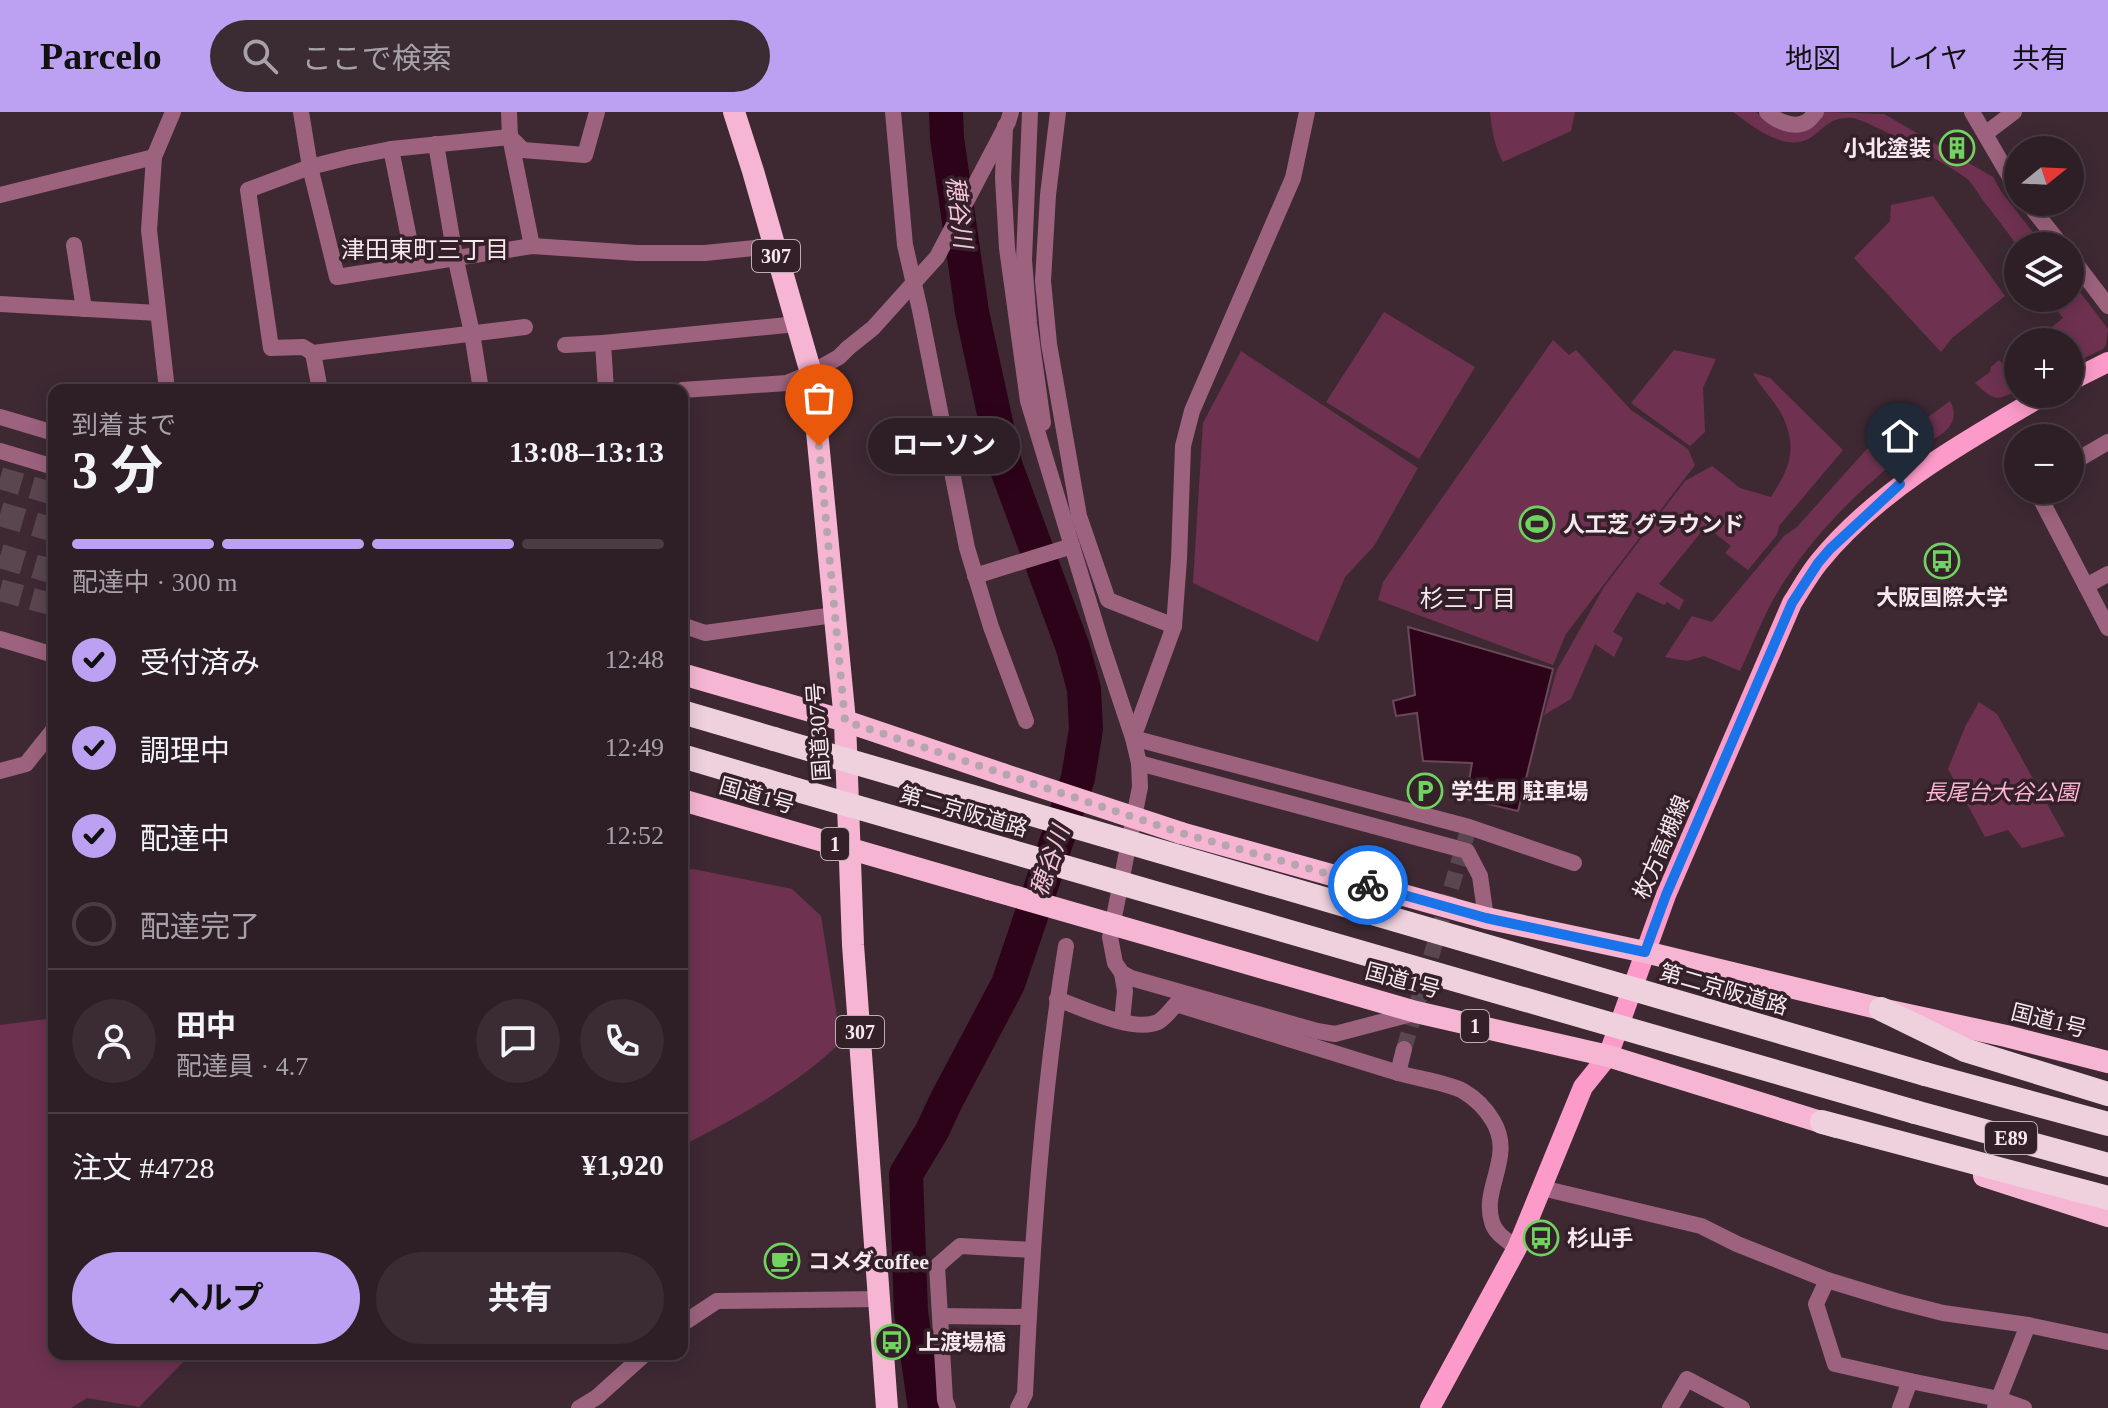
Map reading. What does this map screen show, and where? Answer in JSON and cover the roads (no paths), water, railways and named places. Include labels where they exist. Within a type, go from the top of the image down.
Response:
[{"type":"highway","name":"国道307号","points":[[734,112],[811,373],[845,721],[854,960],[887,1408]]},
{"type":"highway","name":"国道1号","points":[[688,676],[845,721],[1181,833],[1486,918],[1645,952],[2108,1062]]},
{"type":"highway","name":"第二京阪道路","points":[[688,714],[1925,1074],[2108,1124]]},
{"type":"highway","name":"第二京阪道路","points":[[688,758],[2108,1165]]},
{"type":"highway","name":"国道1号","points":[[688,802],[1416,1012],[1608,1056],[2108,1216]]},
{"type":"highway","points":[[1881,1009],[1965,1050],[2108,1094]]},
{"type":"highway","points":[[1822,1122],[2108,1198]]},
{"type":"main road","points":[[2084,374],[2108,362]]},
{"type":"main road","name":"枚方高槻線","points":[[1430,1408],[1517,1248],[1583,1087],[1608,1056],[1666,895],[1792,603],[1818,563],[1900,484],[2022,408]]},
{"type":"street","points":[[166,384],[149,230],[154,157],[173,112]]},
{"type":"street","points":[[301,112],[310,167],[337,277],[532,246],[637,253],[705,253],[773,246]]},
{"type":"street","points":[[509,112],[510,137],[532,246]]},
{"type":"street","points":[[510,137],[523,150],[585,155],[597,112]]},
{"type":"street","points":[[893,112],[905,245],[967,548],[1026,721]]},
{"type":"street","points":[[688,390],[787,383],[839,357],[873,328],[937,257],[1008,122],[1008,112]]},
{"type":"street","points":[[1008,112],[1003,178],[1007,248],[1028,401],[1139,763],[1140,787],[1110,937],[1125,991],[1122,1021]]},
{"type":"street","points":[[1030,112],[1024,260],[1029,323],[1050,477]]},
{"type":"street","points":[[1058,112],[1048,195],[1043,281],[1049,344],[1079,516],[1108,600],[1174,626]]},
{"type":"street","points":[[1133,738],[1174,626],[1183,446],[1192,411],[1293,178],[1307,112]]},
{"type":"street","points":[[1767,112],[1771,117],[1791,125],[1806,123],[1816,112]]},
{"type":"street","points":[[1972,112],[2004,167]]},
{"type":"street","points":[[1985,134],[2014,112]]},
{"type":"street","points":[[510,137],[391,149],[310,167],[248,190],[271,348],[303,347],[313,353],[525,327]]},
{"type":"street","points":[[436,144],[480,384]]},
{"type":"street","points":[[391,149],[414,263]]},
{"type":"street","points":[[0,195],[154,157]]},
{"type":"street","points":[[2038,216],[2051,232]]},
{"type":"street","points":[[74,245],[84,309]]},
{"type":"street","points":[[2084,274],[2108,306]]},
{"type":"street","points":[[0,304],[158,313]]},
{"type":"street","points":[[565,345],[797,324]]},
{"type":"street","points":[[603,343],[606,384]]},
{"type":"street","points":[[313,353],[319,384]]},
{"type":"street","points":[[0,417],[48,431]]},
{"type":"street","points":[[2084,456],[2108,442]]},
{"type":"street","points":[[0,451],[48,465]]},
{"type":"street","points":[[2043,504],[2108,628]]},
{"type":"street","points":[[975,576],[1072,546]]},
{"type":"street","points":[[2086,586],[2108,574]]},
{"type":"street","points":[[688,627],[705,633],[834,615]]},
{"type":"street","points":[[0,639],[48,653]]},
{"type":"street","points":[[0,771],[26,764],[48,736]]},
{"type":"street","points":[[1133,738],[1469,827],[1574,863]]},
{"type":"street","points":[[1139,763],[1467,851],[1480,876],[1486,918]]},
{"type":"street","points":[[688,812],[721,812]]},
{"type":"street","points":[[1018,1408],[1025,1394],[1032,1250],[1057,999],[1066,946]]},
{"type":"street","points":[[1122,973],[1335,1034],[1416,1012]]},
{"type":"street","points":[[1057,999],[1122,1021],[1146,1025],[1160,1021],[1176,1004],[1460,1090],[1478,1101],[1500,1137],[1502,1153],[1490,1206],[1492,1224],[1501,1236],[1517,1248]]},
{"type":"street","points":[[1398,1073],[1404,1049]]},
{"type":"street","points":[[1542,1188],[1701,1226],[1827,1280],[1896,1301],[1943,1313],[2028,1325],[2108,1342]]},
{"type":"street","points":[[948,1408],[937,1266],[960,1246],[1032,1250]]},
{"type":"street","points":[[1827,1280],[1816,1304],[1835,1364],[2024,1408]]},
{"type":"street","points":[[688,1320],[717,1301],[881,1299]]},
{"type":"street","points":[[940,1316],[1029,1317]]},
{"type":"street","points":[[1997,1403],[2028,1325]]},
{"type":"street","points":[[579,1408],[597,1397],[638,1360]]},
{"type":"street","points":[[1670,1408],[1687,1379],[1742,1408]]},
{"type":"street","points":[[1900,1408],[1910,1381]]},
{"type":"waterway","name":"穂谷川","points":[[925,1408],[911,1312],[906,1174],[932,1131],[1008,984],[1078,778],[1086,729],[1084,689],[1073,648],[1005,464],[972,312],[946,112]]},
{"type":"tunnel","points":[[0,478],[48,492]]},
{"type":"tunnel","points":[[0,514],[48,528]]},
{"type":"tunnel","points":[[0,556],[48,570]]},
{"type":"tunnel","points":[[0,590],[48,603]]},
{"type":"tunnel","points":[[1404,1049],[1469,827]]},
{"type":"place","name":"小北塗装","points":[[1957,148]]},
{"type":"place","name":"ローソン","points":[[819,446]]},
{"type":"place","name":"人工芝 グラウンド","points":[[1537,524]]},
{"type":"place","name":"大阪国際大学","points":[[1942,561]]},
{"type":"place","name":"学生用 駐車場","points":[[1425,791]]},
{"type":"place","name":"杉山手","points":[[1541,1238]]},
{"type":"place","name":"コメダcoffee","points":[[782,1261]]},
{"type":"place","name":"上渡場橋","points":[[892,1342]]},
{"type":"district","name":"津田東町三丁目","points":[[425,250]]},
{"type":"district","name":"杉三丁目","points":[[1468,599]]},
{"type":"park label","name":"長尾台大谷公園","points":[[2001,792]]}]
